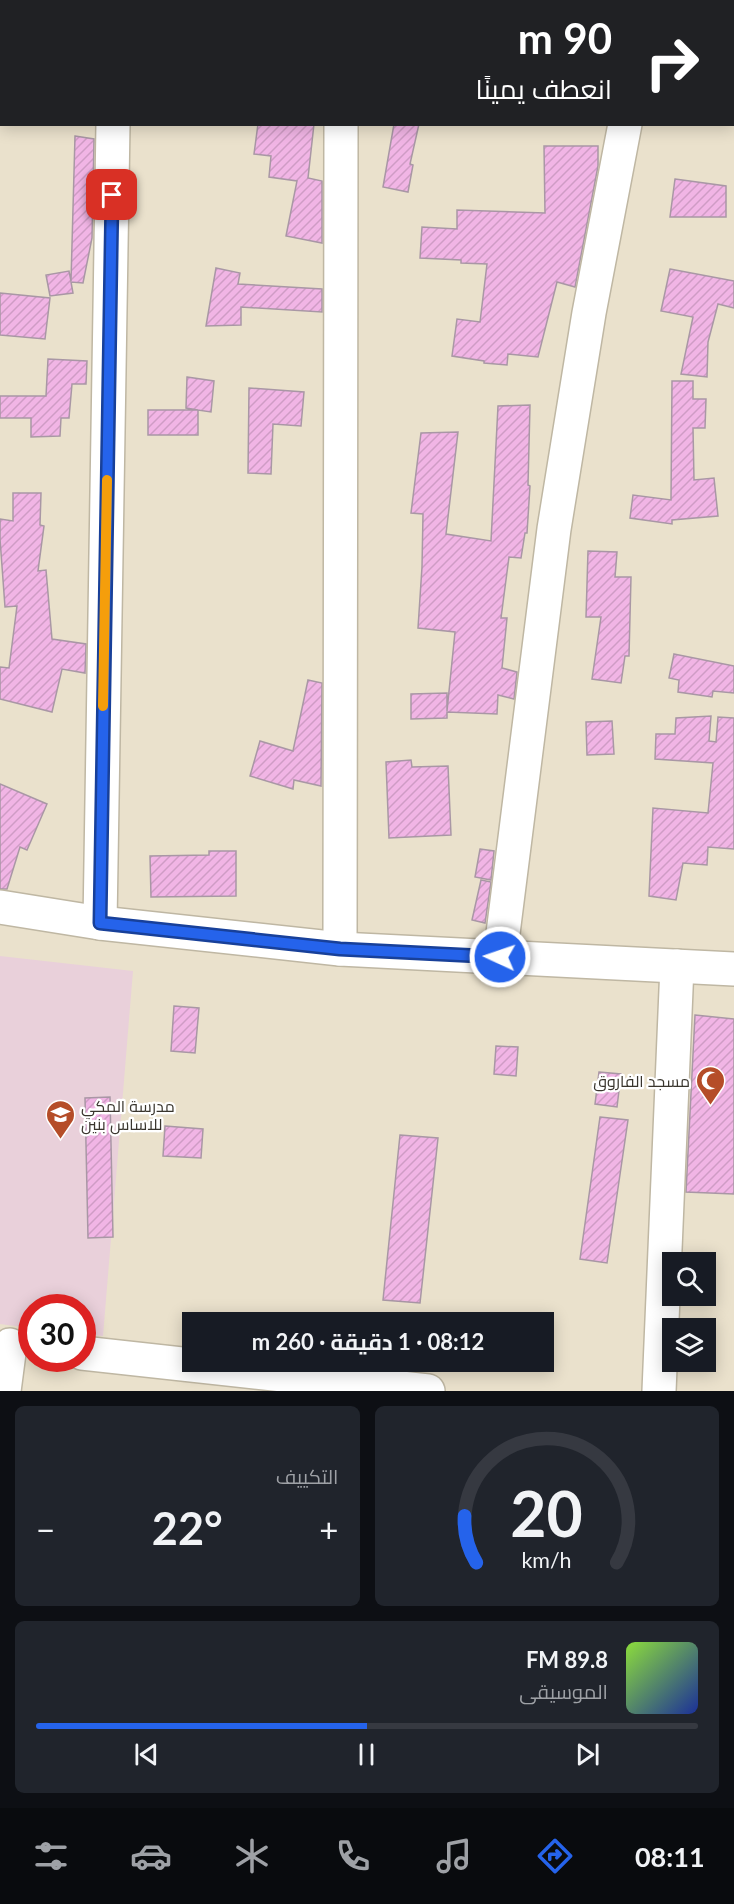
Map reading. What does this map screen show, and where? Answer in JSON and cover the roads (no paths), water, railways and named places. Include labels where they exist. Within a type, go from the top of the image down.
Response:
[{"type":"street","points":[[100,923],[113,126]]},
{"type":"street","points":[[340,949],[341,126]]},
{"type":"street","points":[[500,957],[554,529],[589,313],[625,126]]},
{"type":"street","points":[[0,907],[100,923],[340,949],[734,969]]},
{"type":"street","points":[[659,1391],[677,966]]},
{"type":"street","points":[[4,1391],[14,1346]]},
{"type":"street","points":[[96,1355],[428,1391]]},
{"type":"place","name":"مسجد الفاروق","points":[[711,1106]]},
{"type":"place","name":"مدرسة المكي للاساس بنين","points":[[60,1140]]}]
